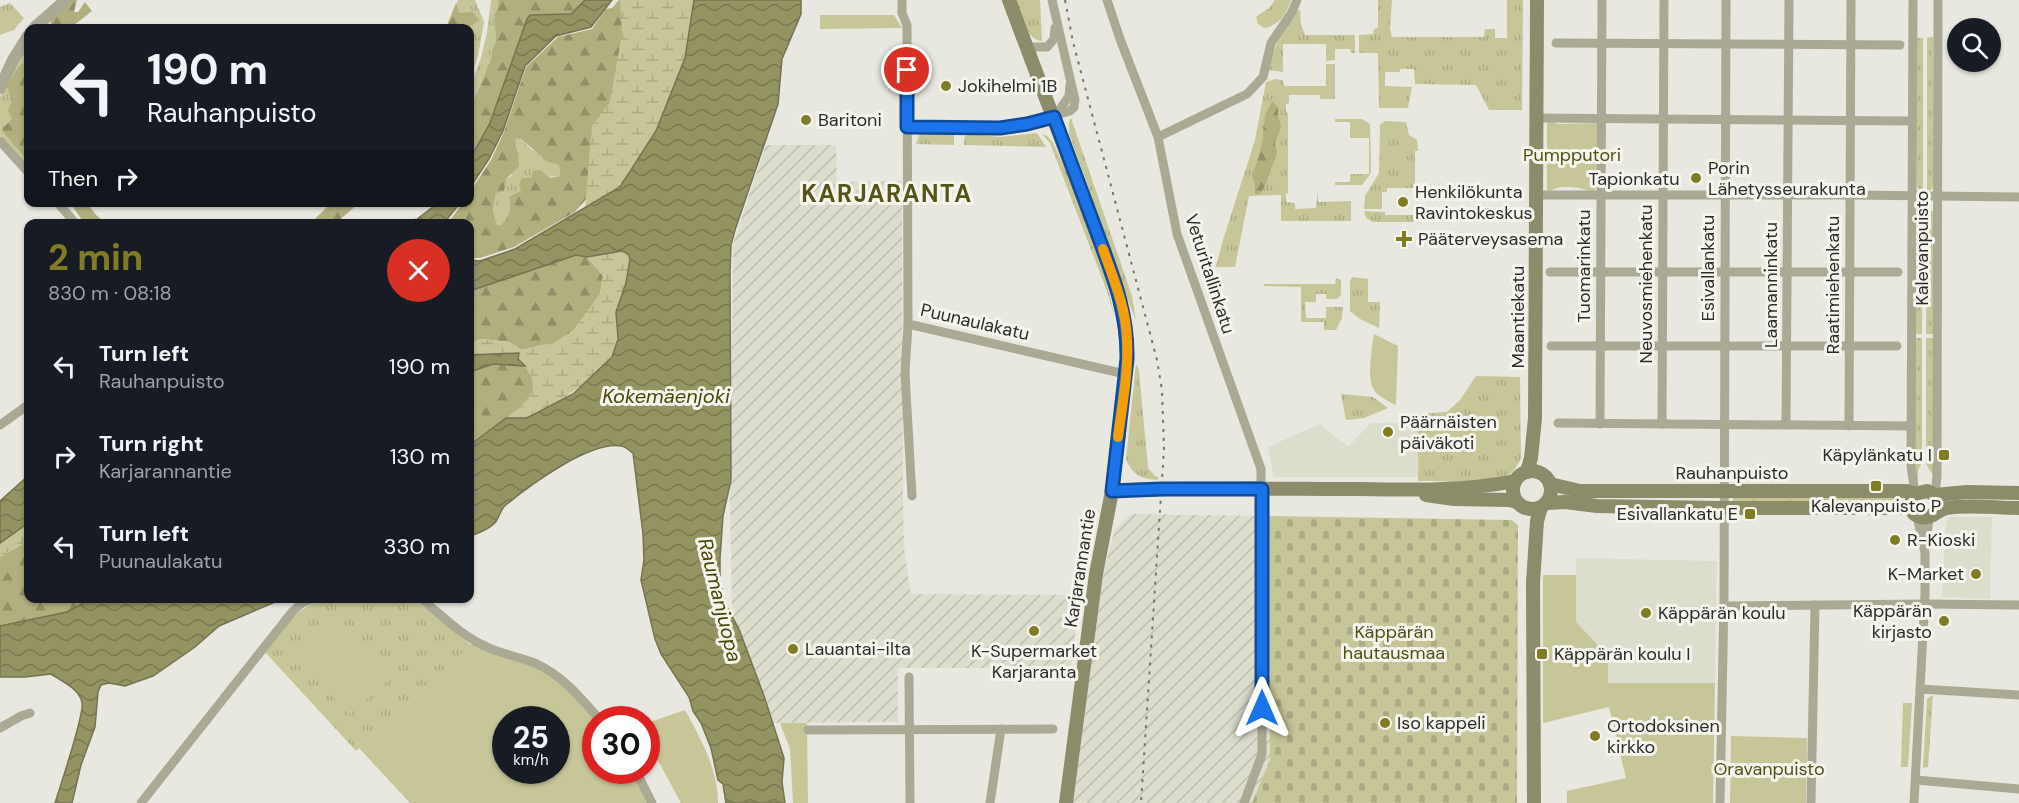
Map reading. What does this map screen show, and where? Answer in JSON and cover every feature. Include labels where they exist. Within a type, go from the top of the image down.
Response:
[{"type":"main road","name":"Karjarannantie","points":[[1009,0],[1116,285],[1124,313],[1127,339],[1112,491],[1096,573],[1066,803]]},
{"type":"main road","name":"Maantiekatu","points":[[1527,472],[1531,458],[1535,418],[1537,0]]},
{"type":"main road","name":"Maantiekatu","points":[[1535,418],[1539,457],[1548,480]]},
{"type":"main road","points":[[1112,491],[1480,488],[1515,481],[1527,472],[1533,471],[1548,480],[1550,497],[1537,521],[1533,583],[1534,803]]},
{"type":"main road","name":"Rauhanpuisto","points":[[1548,480],[1565,489],[1580,491],[1724,499]]},
{"type":"main road","points":[[1515,481],[1514,489],[1528,521],[1533,583]]},
{"type":"main road","points":[[1389,489],[1437,497],[1509,500],[1531,509],[1544,505]]},
{"type":"main road","name":"Rauhanpuisto","points":[[1544,505],[1565,502],[1597,506],[1907,491],[1921,510],[2019,508]]},
{"type":"main road","points":[[1935,495],[1938,507],[1921,510],[1918,492],[1927,491],[1935,495],[1967,492],[2019,493]]},
{"type":"street","points":[[39,24],[66,0]]},
{"type":"street","name":"Puunaulakatu","points":[[902,0],[902,13],[907,25],[908,324],[1125,374]]},
{"type":"street","points":[[907,127],[1000,128],[1027,124],[1070,111],[1075,100],[1052,0]]},
{"type":"street","name":"Veturitallinkatu","points":[[1107,0],[1158,137],[1177,234],[1261,470],[1262,754],[1244,803]]},
{"type":"street","points":[[1158,137],[1247,94],[1263,77],[1271,43],[1293,12],[1297,0]]},
{"type":"street","name":"Tuomarinkatu","points":[[1600,424],[1602,0]]},
{"type":"street","name":"Neuvosmiehenkatu","points":[[1662,424],[1664,0]]},
{"type":"street","name":"Esivallankatu","points":[[1720,803],[1724,606],[1726,0]]},
{"type":"street","name":"Laamanninkatu","points":[[1786,425],[1789,0]]},
{"type":"street","name":"Raatimiehenkatu","points":[[1849,426],[1851,0]]},
{"type":"street","name":"Kalevanpuisto","points":[[1913,0],[1911,466],[1921,510],[1925,553],[1914,803]]},
{"type":"street","name":"Kalevanpuisto","points":[[1935,495],[1939,196],[1938,0]]},
{"type":"street","points":[[1028,47],[1047,47],[1054,39],[1056,20]]},
{"type":"street","points":[[0,88],[24,43]]},
{"type":"street","points":[[1556,43],[1900,45]]},
{"type":"street","points":[[1537,118],[1912,121]]},
{"type":"street","points":[[0,141],[24,168]]},
{"type":"street","name":"Tapionkatu","points":[[1536,195],[2019,197]]},
{"type":"street","points":[[61,207],[72,219]]},
{"type":"street","points":[[1550,272],[1898,272]]},
{"type":"street","points":[[908,324],[905,374],[912,496]]},
{"type":"street","points":[[1551,346],[1897,346]]},
{"type":"street","points":[[0,425],[24,408]]},
{"type":"street","points":[[1558,423],[1911,426]]},
{"type":"street","points":[[141,803],[291,612],[302,603]]},
{"type":"street","points":[[426,603],[457,629],[486,647],[535,663],[558,676],[588,706]]},
{"type":"street","points":[[1811,803],[1815,605]]},
{"type":"street","points":[[1724,606],[2019,605]]},
{"type":"street","points":[[909,677],[910,803]]},
{"type":"street","points":[[1920,689],[2019,695]]},
{"type":"street","points":[[0,728],[30,713]]},
{"type":"street","points":[[990,803],[1001,729]]},
{"type":"street","points":[[808,730],[1053,729]]},
{"type":"street","points":[[1916,780],[2019,789]]},
{"type":"street","points":[[642,784],[651,803]]},
{"type":"shaded area","points":[[766,145],[836,145],[837,182],[902,181],[904,548],[911,594],[1080,595],[1071,668],[898,668],[898,722],[771,723],[764,696],[739,629],[732,617],[730,499],[733,244]]},
{"type":"shaded area","points":[[1418,422],[1418,477],[1274,477],[1268,447],[1320,424],[1348,447],[1371,423]]},
{"type":"shaded area","points":[[1132,514],[1269,516],[1270,760],[1252,803],[1073,803],[1103,575],[1115,529]]},
{"type":"shaded area","points":[[1950,517],[1992,517],[1990,599],[1942,597],[1946,522]]},
{"type":"shaded area","name":"Käppärän koulu","points":[[1576,558],[1717,561],[1715,683],[1608,683],[1576,622]]},
{"type":"green space","points":[[72,0],[77,0],[74,12],[78,12],[85,2],[92,11],[75,24],[50,24],[53,15]]},
{"type":"green space","points":[[458,0],[475,0],[484,22],[474,68],[474,24],[448,24]]},
{"type":"green space","points":[[491,0],[498,0],[498,8],[494,15],[496,42],[474,100],[474,76],[487,32]]},
{"type":"green space","points":[[498,0],[585,0],[571,14],[531,15],[527,19],[490,123],[474,152],[474,100],[496,42],[494,15],[498,8]]},
{"type":"green space","points":[[619,0],[678,0],[595,189],[575,212],[514,247],[474,258],[474,219],[451,219],[460,207],[474,207],[474,186],[491,160],[504,132],[526,67],[558,37],[592,29],[606,9],[612,8]],"holes":[[[520,138],[548,162],[559,165],[560,176],[550,178],[540,170],[533,171],[531,178],[522,178],[519,184],[521,191],[509,197],[508,216],[501,225],[497,225],[493,210],[496,193],[504,191],[506,179],[519,166],[516,139]]]},
{"type":"green space","points":[[620,0],[694,0],[685,58],[656,131],[620,187],[585,207],[592,126],[610,102],[622,34]]},
{"type":"green space","points":[[1014,0],[1040,0],[1042,41],[1031,36],[1027,31]]},
{"type":"green space","points":[[1275,0],[1291,0],[1282,18],[1274,25],[1264,28],[1258,24],[1256,17],[1269,8]]},
{"type":"green space","points":[[1378,0],[1392,0],[1390,29],[1392,37],[1484,37],[1485,29],[1495,29],[1495,38],[1507,38],[1507,0],[1523,0],[1522,110],[1489,110],[1476,85],[1415,84],[1414,69],[1385,72],[1385,86],[1412,87],[1408,108],[1379,108],[1378,53],[1359,53],[1359,35],[1373,34],[1374,29],[1378,28]]},
{"type":"green space","points":[[10,3],[24,18],[14,30],[0,35],[0,7]]},
{"type":"green space","points":[[456,3],[459,13],[473,12],[479,20],[474,24],[448,24]]},
{"type":"green space","points":[[1300,10],[1305,35],[1355,35],[1355,53],[1351,53],[1350,49],[1335,49],[1335,60],[1326,61],[1326,44],[1283,44],[1283,72],[1268,70],[1279,39],[1296,11]]},
{"type":"green space","points":[[820,15],[894,15],[902,28],[820,29]]},
{"type":"green space","points":[[1933,37],[1934,186],[1927,191],[1927,38]]},
{"type":"green space","points":[[1917,38],[1923,38],[1923,191],[1917,187]]},
{"type":"green space","points":[[24,51],[24,162],[0,135],[0,97]]},
{"type":"green space","points":[[24,63],[24,156],[2,129],[12,119],[8,111],[12,101],[7,86],[19,66]]},
{"type":"green space","points":[[1326,64],[1335,64],[1335,99],[1320,99],[1320,95],[1289,95],[1289,103],[1286,104],[1288,193],[1286,202],[1295,203],[1295,209],[1316,208],[1318,190],[1318,202],[1351,201],[1351,221],[1281,221],[1281,195],[1249,196],[1235,267],[1216,267],[1255,140],[1266,82],[1275,79],[1283,80],[1284,86],[1326,86]]},
{"type":"green space","points":[[1273,101],[1278,108],[1281,127],[1275,143],[1277,153],[1265,186],[1260,194],[1255,194],[1255,183],[1252,176],[1261,148],[1266,113]]},
{"type":"green space","points":[[1071,118],[1132,296],[1136,321],[1069,134]]},
{"type":"green space","points":[[1335,119],[1362,119],[1370,124],[1371,171],[1362,185],[1335,185],[1335,182],[1350,182],[1350,174],[1369,174],[1369,138],[1350,138],[1350,122],[1335,122]]},
{"type":"green space","points":[[1385,121],[1406,122],[1409,135],[1417,140],[1415,188],[1387,188],[1387,192],[1382,192],[1382,209],[1364,209],[1365,196],[1379,173],[1380,125]]},
{"type":"green space","name":"Pumpputori","points":[[1547,123],[1558,124],[1597,123],[1597,186],[1594,191],[1570,187],[1547,191]]},
{"type":"green space","points":[[932,131],[954,133],[954,145],[916,144],[919,135]]},
{"type":"green space","points":[[1037,133],[1046,147],[964,145],[964,138],[968,134],[1000,137]]},
{"type":"green space","points":[[1042,134],[1052,141],[1073,186],[1105,275],[1116,322],[1108,294],[1050,143]]},
{"type":"green space","points":[[520,138],[531,149],[559,164],[560,176],[531,178],[510,206],[508,220],[497,225],[493,210],[496,193],[511,176],[518,153],[514,145],[516,139]]},
{"type":"green space","points":[[73,207],[90,207],[101,219],[81,219]]},
{"type":"green space","points":[[327,207],[354,207],[341,219],[315,219]]},
{"type":"green space","points":[[1364,211],[1385,212],[1385,215],[1418,215],[1418,222],[1373,222],[1366,218]]},
{"type":"green space","points":[[1916,211],[1923,211],[1922,334],[1915,334]]},
{"type":"green space","points":[[1927,211],[1933,211],[1934,334],[1926,334]]},
{"type":"green space","points":[[622,251],[628,254],[629,266],[617,314],[617,339],[611,357],[584,383],[546,409],[525,418],[506,418],[528,398],[533,384],[531,377],[518,359],[518,353],[474,355],[474,342],[482,339],[509,342],[522,350],[556,342],[573,331],[600,294],[603,276],[587,257]]},
{"type":"green space","points":[[576,255],[587,257],[603,276],[600,294],[573,331],[556,342],[522,350],[509,342],[482,339],[474,342],[474,290]]},
{"type":"green space","points":[[1352,277],[1368,279],[1368,302],[1380,302],[1379,328],[1360,319],[1350,311]]},
{"type":"green space","points":[[1336,278],[1341,280],[1341,295],[1337,299],[1326,299],[1326,294],[1316,294],[1316,302],[1305,302],[1306,318],[1326,318],[1326,307],[1343,307],[1342,318],[1336,330],[1324,330],[1324,322],[1301,322],[1301,287],[1264,286],[1264,284],[1335,284]]},
{"type":"green space","points":[[1374,334],[1398,346],[1396,405],[1377,393],[1371,383],[1370,361]]},
{"type":"green space","points":[[1915,338],[1922,338],[1922,462],[1918,471],[1918,483],[1915,472]]},
{"type":"green space","points":[[1926,338],[1934,338],[1933,475],[1926,464]]},
{"type":"green space","points":[[493,364],[525,366],[534,381],[535,388],[530,398],[515,413],[474,442],[474,371]]},
{"type":"green space","points":[[1136,364],[1139,370],[1148,468],[1159,477],[1158,480],[1138,475],[1131,469],[1126,459]]},
{"type":"green space","points":[[1476,376],[1520,377],[1521,458],[1518,465],[1510,474],[1490,480],[1418,481],[1418,414],[1447,412],[1460,400]]},
{"type":"green space","points":[[1341,394],[1373,397],[1388,408],[1364,418],[1346,420]]},
{"type":"green space","points":[[1733,495],[1894,495],[1894,504],[1733,504]]},
{"type":"green space","name":"Käppärän hautausmaa","points":[[1269,516],[1512,520],[1518,525],[1517,803],[1252,803],[1270,760]]},
{"type":"green space","points":[[24,526],[24,543],[0,557],[0,543]]},
{"type":"green space","points":[[24,543],[24,603],[84,603],[67,612],[0,626],[0,557]]},
{"type":"green space","points":[[1543,575],[1576,575],[1576,622],[1608,656],[1608,683],[1715,683],[1713,803],[1567,803],[1567,791],[1626,778],[1609,707],[1543,723]]},
{"type":"green space","points":[[316,603],[418,603],[471,645],[356,751],[264,651],[293,617]]},
{"type":"green space","points":[[337,619],[391,678],[349,715],[295,656]]},
{"type":"green space","points":[[475,641],[558,676],[584,706],[582,706],[582,784],[642,784],[652,803],[410,803],[359,748]]},
{"type":"green space","points":[[1933,695],[1928,767],[1923,768],[1927,699]]},
{"type":"green space","points":[[1903,703],[1912,703],[1908,767],[1901,767]]},
{"type":"green space","points":[[685,710],[712,767],[718,803],[681,803],[660,764],[660,719]]},
{"type":"green space","points":[[780,723],[807,723],[808,803],[793,803],[790,749]]},
{"type":"green space","name":"Oravanpuisto","points":[[1731,736],[1807,738],[1806,803],[1730,803]]},
{"type":"water","points":[[585,0],[612,0],[591,27],[556,36],[525,66],[503,131],[474,182],[474,152],[490,123],[527,19],[530,15],[571,14]]},
{"type":"water","name":"Kokemäenjoki","points":[[694,0],[801,0],[801,14],[782,59],[778,104],[731,245],[731,480],[723,516],[720,558],[720,583],[727,607],[739,629],[784,758],[782,782],[785,803],[726,803],[723,784],[718,780],[711,748],[701,723],[693,711],[689,697],[661,654],[655,639],[641,580],[644,560],[643,534],[633,453],[623,446],[608,446],[577,457],[530,486],[505,506],[492,525],[474,535],[474,442],[506,418],[527,418],[573,394],[612,357],[618,339],[616,312],[626,283],[630,259],[628,254],[622,251],[587,257],[576,255],[474,290],[474,260],[480,261],[515,249],[620,187],[656,131],[685,58]]},
{"type":"water","points":[[457,207],[447,219],[418,219],[431,208]]},
{"type":"water","points":[[519,353],[518,359],[525,366],[493,364],[474,371],[474,355]]},
{"type":"water","points":[[24,480],[24,526],[0,543],[0,501]]},
{"type":"water","points":[[84,603],[273,603],[219,626],[195,647],[153,676],[125,686],[109,683],[101,685],[98,692],[95,727],[81,765],[72,803],[55,803],[76,735],[82,702],[74,689],[51,674],[0,677],[0,626],[67,612]]},
{"type":"railway","points":[[1065,0],[1073,42],[1157,360],[1162,390],[1164,449],[1141,803]]},
{"type":"slow traffic","points":[[1103,249],[1124,313],[1127,339],[1127,359],[1118,437]]},
{"type":"place","name":"Jokihelmi 1B","points":[[946,86]]},
{"type":"place","name":"Baritoni","points":[[806,120]]},
{"type":"place","name":"Porin Lähetysseurakunta","points":[[1696,178]]},
{"type":"place","name":"Henkilökunta Ravintokeskus","points":[[1403,202]]},
{"type":"place","name":"Pääterveysasema","points":[[1404,239]]},
{"type":"place","name":"Päärnäisten päiväkoti","points":[[1388,432]]},
{"type":"place","name":"Käpylänkatu I","points":[[1944,455]]},
{"type":"place","name":"Kalevanpuisto P","points":[[1876,486]]},
{"type":"place","name":"Esivallankatu E","points":[[1750,514]]},
{"type":"place","name":"R-Kioski","points":[[1895,540]]},
{"type":"place","name":"K-Market","points":[[1976,574]]},
{"type":"place","name":"Käppärän koulu","points":[[1646,613]]},
{"type":"place","name":"Käppärän kirjasto","points":[[1944,621]]},
{"type":"place","name":"K-Supermarket Karjaranta","points":[[1034,631]]},
{"type":"place","name":"Lauantai-ilta","points":[[793,649]]},
{"type":"place","name":"Käppärän koulu I","points":[[1542,654]]},
{"type":"place","name":"Iso kappeli","points":[[1385,723]]},
{"type":"place","name":"Ortodoksinen kirkko","points":[[1595,736]]},
{"type":"district","name":"KARJARANTA","points":[[887,194]]},
{"type":"route","points":[[907,70],[907,127],[1000,128],[1054,117],[1116,285],[1124,313],[1127,359],[1112,491],[1262,489],[1262,708]]},
{"type":"water label","name":"Raumanjuopa","points":[[720,600]]}]
